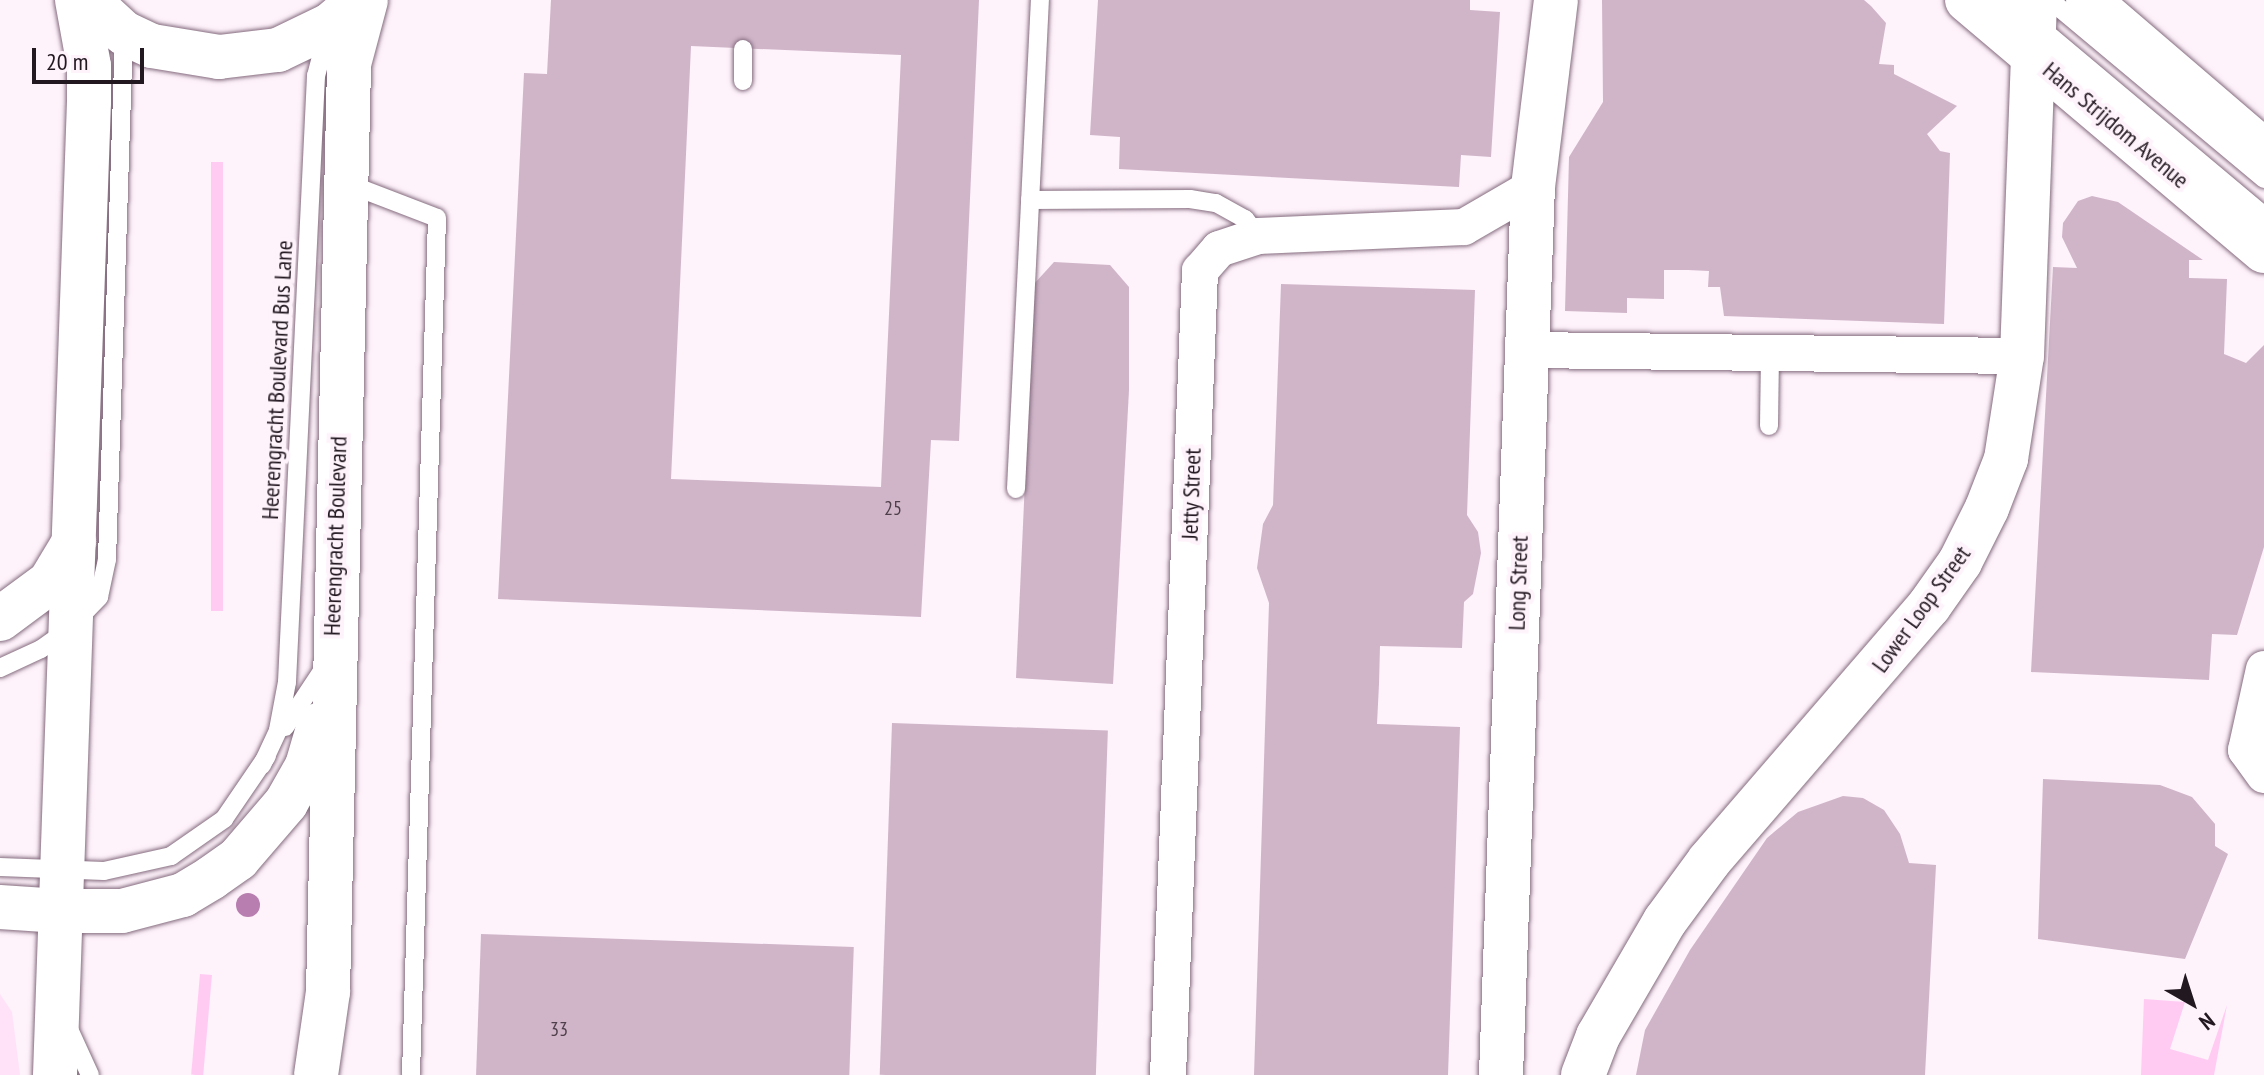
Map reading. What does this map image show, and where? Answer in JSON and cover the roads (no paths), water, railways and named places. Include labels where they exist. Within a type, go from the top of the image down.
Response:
[{"type":"main road","points":[[55,1075],[89,66],[77,0]]},
{"type":"main road","points":[[88,0],[121,16],[152,46],[249,57],[278,50],[345,8]]},
{"type":"main road","name":"Heerengracht Boulevard","points":[[316,1075],[328,992],[332,656],[349,64],[366,0]]},
{"type":"main road","name":"Long Street","points":[[1501,1075],[1533,187],[1556,0]]},
{"type":"main road","name":"Hans Strijdom Avenue","points":[[1967,0],[2032,16],[2264,251]]},
{"type":"main road","points":[[2088,0],[2264,151]]},
{"type":"main road","name":"Lower Loop Street","points":[[1583,1075],[1604,1023],[1665,921],[1709,861],[1870,679],[1960,562],[2006,459],[2022,356],[2032,16]]},
{"type":"main road","points":[[0,619],[50,582],[74,542]]},
{"type":"main road","points":[[0,907],[61,890],[101,913],[152,905],[183,895],[238,859],[286,803],[307,766],[332,656]]},
{"type":"street","name":"Jetty Street","points":[[1168,1075],[1200,271],[1219,249],[1258,236],[1438,232],[1486,218],[1533,187]]},
{"type":"street","points":[[1527,350],[2022,356]]},
{"type":"street","points":[[2264,669],[2246,750],[2264,775]]},
{"type":"lane","points":[[1016,489],[1040,0]]},
{"type":"lane","name":"Heerengracht Boulevard Bus Lane","points":[[262,765],[278,730],[287,682],[316,76],[345,8]]},
{"type":"lane","points":[[89,66],[121,16]]},
{"type":"lane","points":[[72,625],[99,597],[105,583],[121,16]]},
{"type":"lane","points":[[2032,16],[2264,179]]},
{"type":"lane","points":[[2032,16],[2264,216]]},
{"type":"lane","points":[[743,49],[743,81]]},
{"type":"lane","points":[[346,183],[437,218],[411,1075]]},
{"type":"lane","points":[[1030,200],[1190,199],[1235,214],[1258,236]]},
{"type":"lane","points":[[1769,426],[1770,352]]},
{"type":"lane","points":[[0,668],[58,637],[74,542]]},
{"type":"lane","points":[[0,867],[61,890],[171,856],[224,819],[332,656]]},
{"type":"lane","points":[[57,1001],[90,1075]]}]
